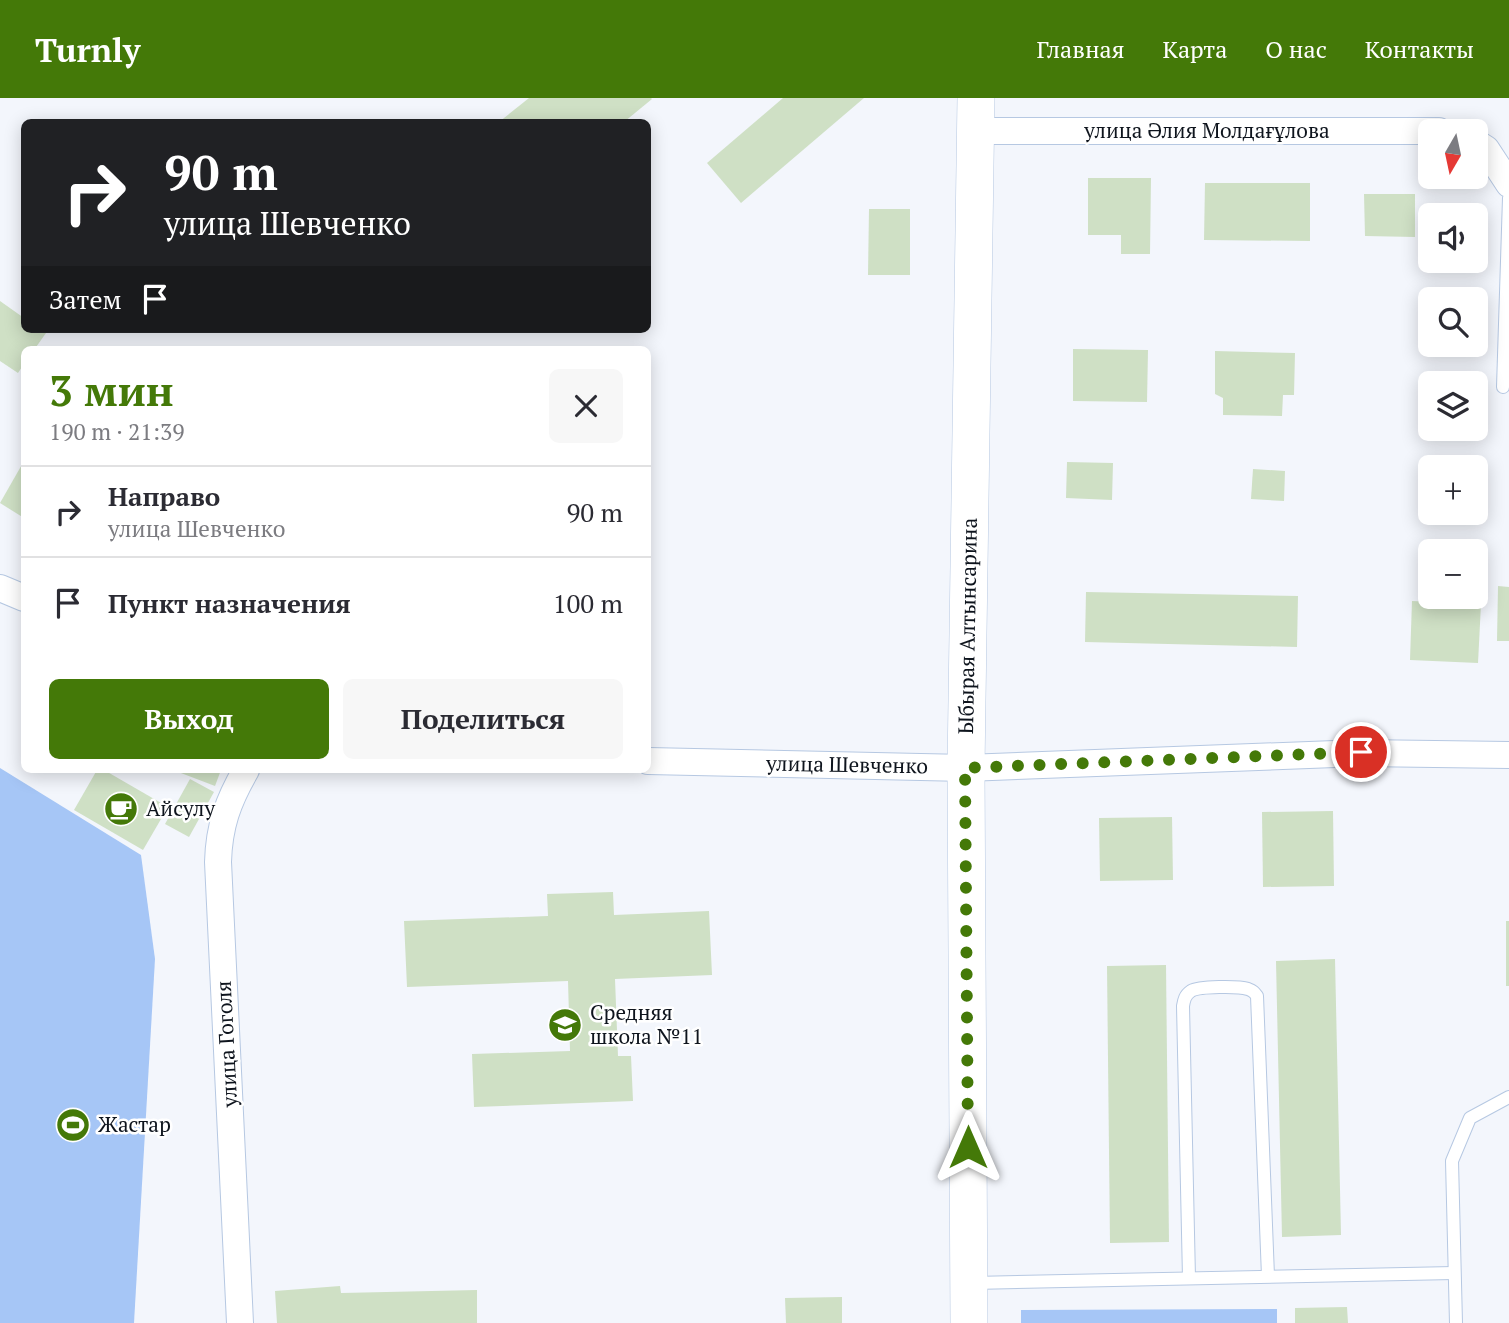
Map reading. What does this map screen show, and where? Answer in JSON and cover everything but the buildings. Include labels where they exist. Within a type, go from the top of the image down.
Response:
[{"type":"street","name":"улица Әлия Молдағұлова","points":[[975,114],[1418,130]]},
{"type":"street","name":"Ыбырая Алтынсарина","points":[[969,1323],[965,768],[975,114]]},
{"type":"street","points":[[1488,152],[1509,184]]},
{"type":"street","points":[[0,589],[21,597]]},
{"type":"street","name":"улица Шевченко","points":[[651,761],[965,768],[1361,752],[1509,755]]},
{"type":"street","name":"улица Гоголя","points":[[240,1323],[218,843],[226,809],[244,773]]},
{"type":"lane","points":[[1503,387],[1509,198]]},
{"type":"lane","points":[[1189,1279],[1183,1006],[1187,995],[1199,989],[1240,988],[1248,989],[1257,996],[1268,1276]]},
{"type":"lane","points":[[1457,1323],[1452,1161],[1470,1118],[1509,1097]]},
{"type":"lane","points":[[969,1283],[1454,1273]]},
{"type":"shaded area","name":"Жастар","points":[[0,768],[141,855],[155,959],[134,1323],[0,1323]]},
{"type":"shaded area","points":[[1277,1309],[1277,1323],[1021,1323],[1021,1310]]},
{"type":"place","name":"Айсулу","points":[[121,809]]},
{"type":"place","name":"Средняя школа №11","points":[[565,1025]]},
{"type":"place","name":"Жастар","points":[[73,1125]]},
{"type":"route","points":[[968,1147],[965,768],[1361,752]]}]
